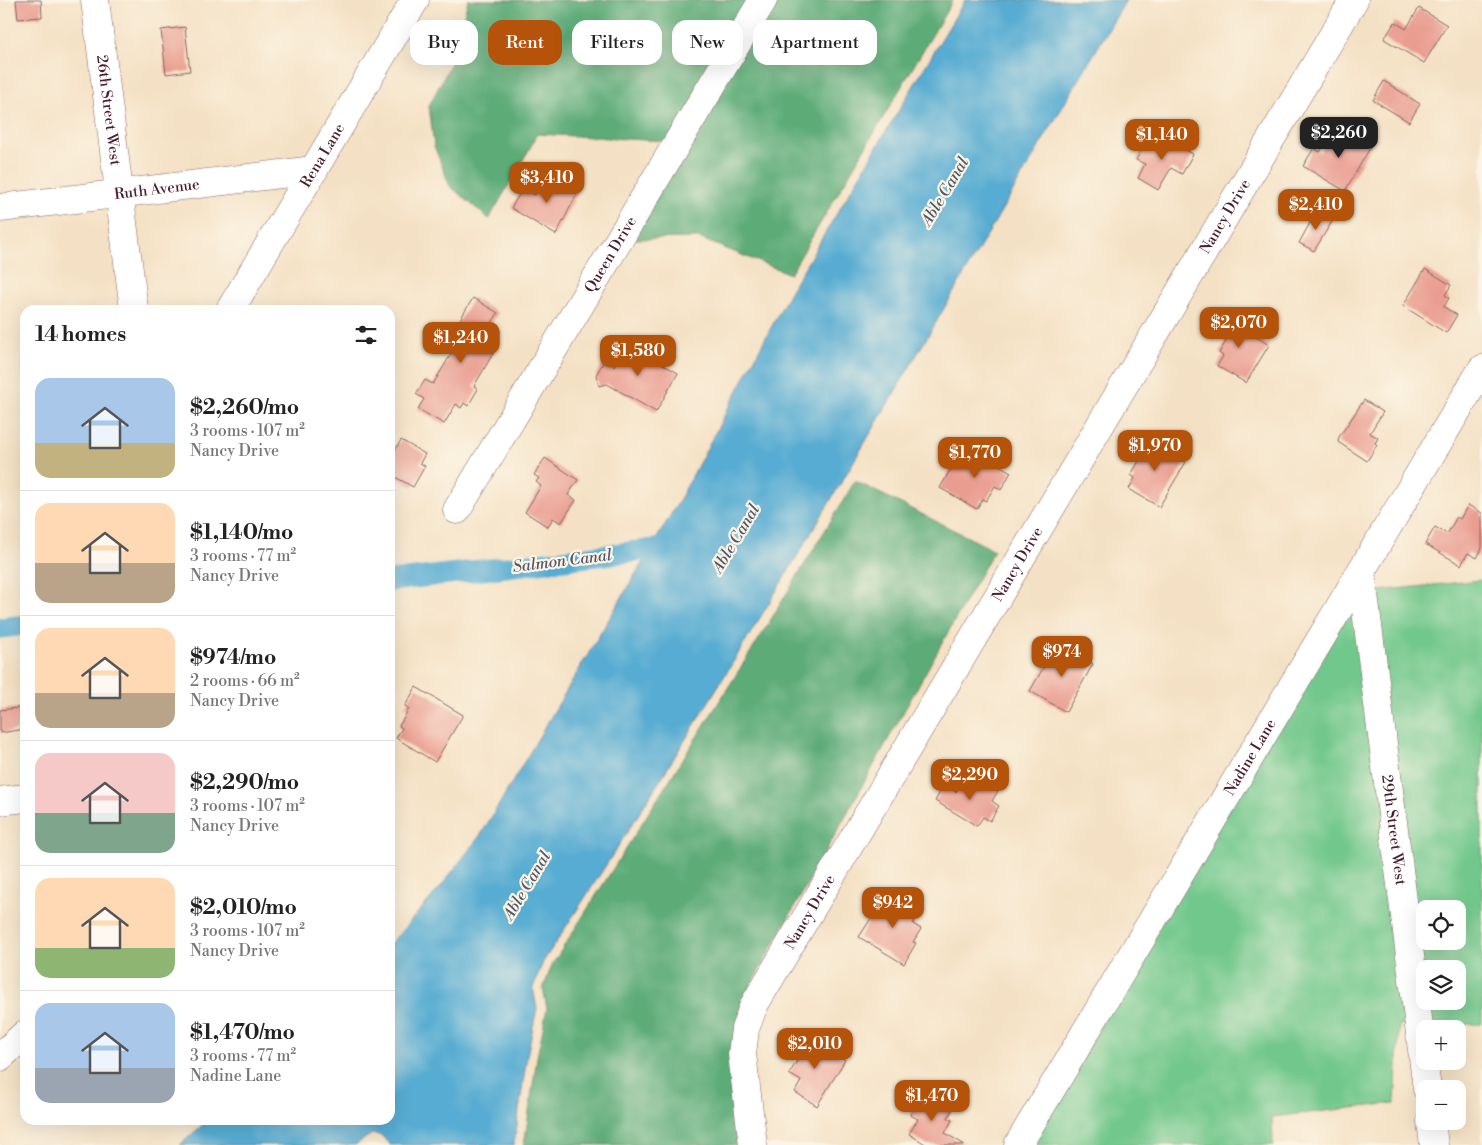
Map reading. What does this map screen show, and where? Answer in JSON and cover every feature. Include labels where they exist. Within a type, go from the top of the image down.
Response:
[{"type":"street","name":"26th Street West","points":[[95,0],[133,305]]},
{"type":"street","name":"Queen Drive","points":[[457,510],[763,0]]},
{"type":"street","name":"Nancy Drive","points":[[753,1145],[742,1054],[746,1029],[754,1005],[1354,0]]},
{"type":"street","name":"Rena Lane","points":[[233,305],[412,1]]},
{"type":"street","name":"Ruth Avenue","points":[[0,208],[314,170]]},
{"type":"street","name":"Nadine Lane","points":[[1018,1145],[1482,368]]},
{"type":"street","name":"29th Street West","points":[[1361,570],[1426,1080]]},
{"type":"street","points":[[0,801],[20,799]]},
{"type":"street","points":[[0,1057],[20,1039]]},
{"type":"street","points":[[1432,1130],[1434,1145]]},
{"type":"green space","points":[[468,0],[953,0],[790,274],[699,238],[635,239],[663,141],[538,134],[489,219],[450,186],[434,146],[429,106],[450,65],[478,65],[478,20],[463,20]]},
{"type":"green space","points":[[855,481],[994,550],[742,1001],[756,1145],[524,1145],[537,1057],[547,1009],[543,989],[552,965],[764,631]]},
{"type":"green space","points":[[1482,580],[1482,1024],[1466,1024],[1466,1020],[1416,1020],[1416,1025],[1399,1025],[1395,1103],[1272,1117],[1273,1145],[1032,1145],[1348,594]]},
{"type":"water","name":"Able Canal","points":[[965,0],[1126,0],[768,605],[620,844],[543,962],[533,988],[537,1008],[527,1056],[514,1145],[390,1145],[381,1135],[372,1134],[355,1145],[180,1145],[202,1125],[395,1125],[395,938],[439,889],[482,833],[679,501],[791,290]]},
{"type":"building","points":[[16,0],[41,0],[42,17],[18,19]]},
{"type":"building","points":[[1419,8],[1447,25],[1424,63],[1384,39],[1395,22],[1406,29]]},
{"type":"building","points":[[185,27],[190,71],[166,74],[161,30]]},
{"type":"building","points":[[1384,81],[1420,104],[1409,122],[1373,100]]},
{"type":"building","points":[[1341,128],[1371,146],[1345,191],[1303,166],[1314,148],[1320,152],[1330,136],[1335,139]]},
{"type":"building","points":[[1161,136],[1193,154],[1182,174],[1171,168],[1158,190],[1138,178],[1145,164],[1136,160],[1145,143],[1154,148]]},
{"type":"building","points":[[548,173],[578,192],[556,235],[511,208],[523,188],[535,195]]},
{"type":"building","points":[[1317,210],[1333,220],[1314,251],[1299,243]]},
{"type":"building","points":[[1425,269],[1451,285],[1445,295],[1449,298],[1444,307],[1457,315],[1446,333],[1403,306]]},
{"type":"building","points":[[473,298],[498,313],[490,326],[495,329],[487,341],[497,347],[474,386],[478,389],[468,406],[464,403],[461,408],[456,404],[444,424],[418,409],[424,399],[416,394],[425,380],[433,384],[456,346],[447,341]]},
{"type":"building","points":[[1221,315],[1269,345],[1246,383],[1217,366],[1223,356],[1219,353],[1226,341],[1211,332]]},
{"type":"building","points":[[626,343],[678,373],[656,412],[607,384],[599,386],[596,375],[604,361],[614,366]]},
{"type":"building","points":[[1364,400],[1383,412],[1370,433],[1378,438],[1375,443],[1377,445],[1367,461],[1338,442],[1339,437]]},
{"type":"building","points":[[1144,437],[1186,462],[1159,507],[1129,489],[1135,478],[1131,475],[1140,459],[1134,455]]},
{"type":"building","points":[[401,440],[425,454],[420,463],[425,466],[413,487],[395,477],[395,450]]},
{"type":"building","points":[[971,449],[1011,472],[1001,490],[995,486],[986,501],[982,499],[977,509],[940,488],[954,463],[961,467]]},
{"type":"building","points":[[545,458],[578,480],[568,495],[576,500],[561,523],[553,518],[548,527],[525,512],[541,486],[536,482],[539,478],[534,475]]},
{"type":"building","points":[[1468,505],[1482,513],[1482,548],[1477,558],[1468,553],[1461,565],[1425,544],[1435,527],[1447,534],[1457,517],[1460,519]]},
{"type":"building","points":[[1057,644],[1093,664],[1066,712],[1030,691]]},
{"type":"building","points":[[416,687],[463,715],[435,762],[396,738],[402,728],[399,726],[409,709],[405,706]]},
{"type":"building","points":[[20,708],[20,730],[0,733],[0,710]]},
{"type":"building","points":[[970,775],[998,791],[992,801],[999,806],[990,821],[983,817],[977,826],[935,801],[944,785],[956,792],[961,783],[964,785]]},
{"type":"building","points":[[892,894],[920,911],[913,924],[921,929],[913,942],[916,943],[904,964],[859,937],[881,903],[886,906]]},
{"type":"building","points":[[805,1036],[845,1060],[817,1106],[795,1092],[801,1081],[789,1074],[800,1056],[795,1053]]},
{"type":"building","points":[[924,1091],[953,1108],[948,1118],[952,1120],[945,1133],[965,1145],[927,1145],[909,1134],[918,1119],[910,1115]]},
{"type":"waterway","name":"Salmon Canal","points":[[395,580],[680,546]]},
{"type":"waterway","name":"Salmon Canal","points":[[0,628],[20,626]]}]
